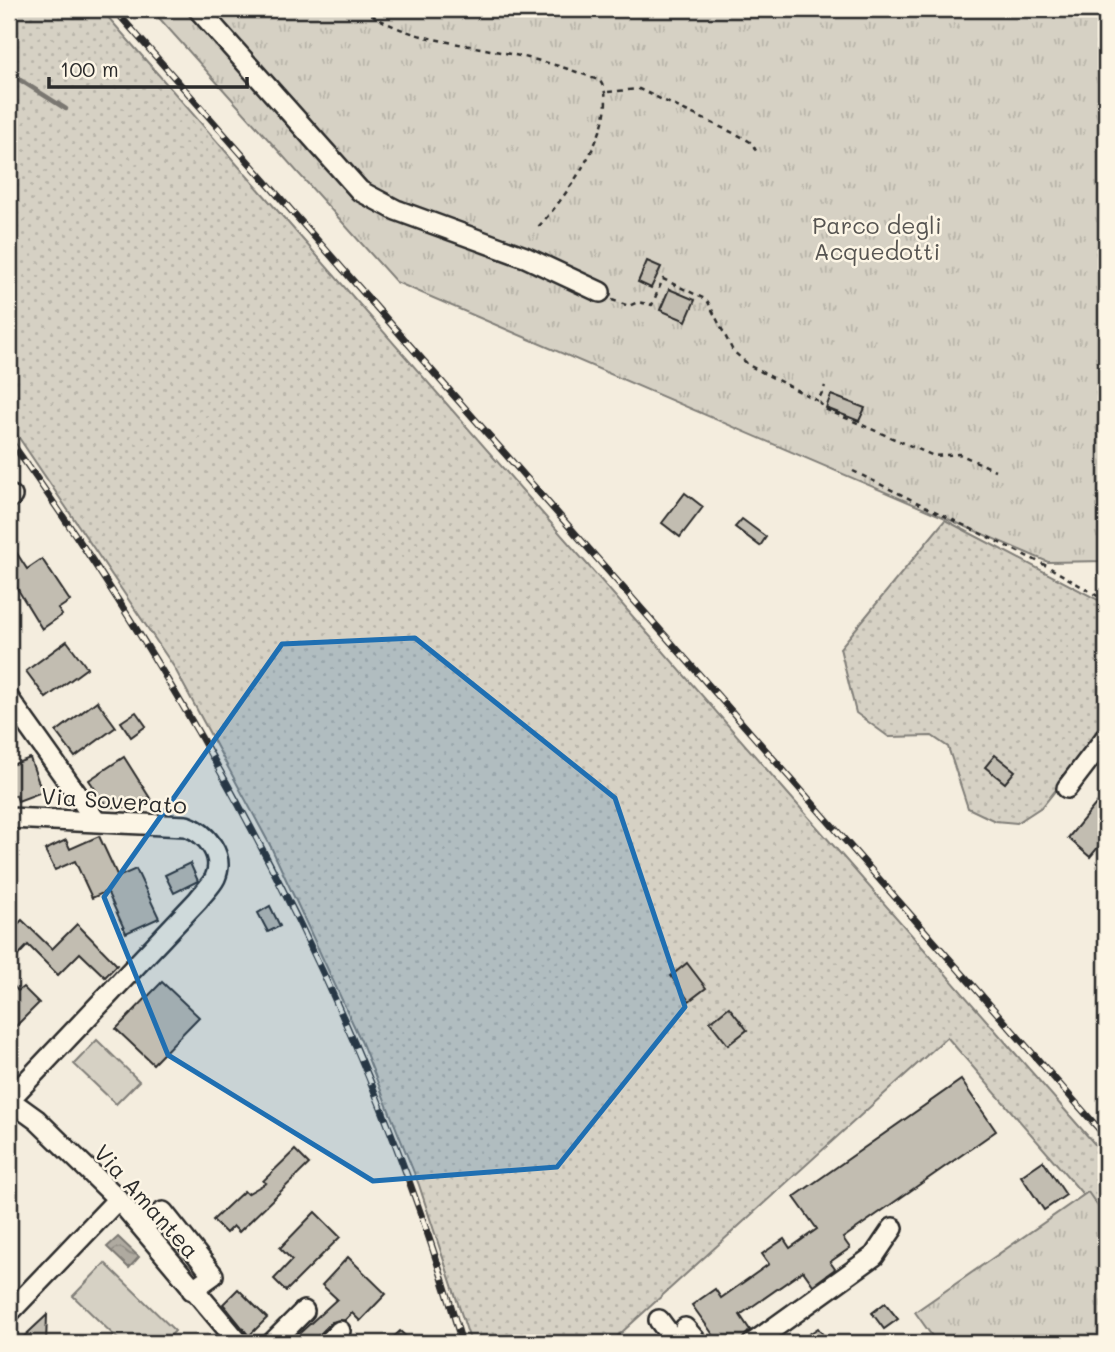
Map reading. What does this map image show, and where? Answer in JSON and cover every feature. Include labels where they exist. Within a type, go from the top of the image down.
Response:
[{"type":"street","points":[[198,9],[360,191],[396,210],[525,257],[600,292]]},
{"type":"street","points":[[9,699],[96,821]]},
{"type":"street","points":[[1067,788],[1106,737]]},
{"type":"street","name":"Via Soverato","points":[[9,818],[186,826],[203,835],[211,844],[218,864],[212,883],[9,1103]]},
{"type":"street","name":"Via Amantea","points":[[9,1103],[37,1120],[118,1199],[239,1343]]},
{"type":"street","points":[[9,1313],[118,1199]]},
{"type":"street","points":[[754,1343],[874,1256],[893,1228]]},
{"type":"street","points":[[272,1343],[304,1311]]},
{"type":"street","points":[[659,1320],[698,1343]]},
{"type":"path","points":[[363,9],[382,21],[432,41],[546,62],[600,81],[606,93],[606,111],[586,159],[567,192],[538,227]]},
{"type":"path","points":[[606,93],[639,89],[742,137],[752,143],[757,153]]},
{"type":"path","points":[[600,292],[629,306],[638,302],[652,305],[663,279],[683,286],[707,300],[733,351],[750,366],[818,401],[825,409],[934,456],[959,454],[995,470]]},
{"type":"path","points":[[818,401],[825,386]]},
{"type":"path","points":[[853,471],[1047,566],[1106,601]]},
{"type":"highlighted area","points":[[415,638],[615,798],[685,1007],[557,1167],[373,1181],[168,1055],[104,897],[282,644]]},
{"type":"green space","points":[[9,9],[101,9],[1106,1157],[1106,1221],[947,1037],[610,1343],[471,1343],[419,1185],[361,1041],[271,847],[174,667],[9,423]]},
{"type":"green space","name":"Parco degli Acquedotti","points":[[151,9],[1106,9],[1106,561],[1048,562],[396,282]]},
{"type":"green space","points":[[945,520],[1106,604],[1106,727],[1043,806],[1017,823],[995,821],[968,808],[948,747],[932,736],[889,737],[856,713],[840,648]]},
{"type":"green space","points":[[97,1040],[139,1081],[116,1104],[74,1064]]},
{"type":"green space","points":[[1088,1192],[1106,1218],[1106,1339],[1100,1343],[937,1343],[915,1312]]},
{"type":"green space","points":[[105,1263],[175,1331],[164,1343],[122,1343],[73,1296]]},
{"type":"water","points":[[118,1237],[139,1257],[129,1268],[107,1247]]},
{"type":"building","points":[[647,261],[661,267],[651,288],[638,282]]},
{"type":"building","points":[[669,289],[695,300],[686,321],[660,310]]},
{"type":"building","points":[[831,395],[865,408],[859,421],[826,408]]},
{"type":"building","points":[[685,493],[703,507],[680,537],[662,523]]},
{"type":"building","points":[[742,519],[766,537],[760,546],[735,527]]},
{"type":"building","points":[[9,541],[27,569],[42,559],[70,601],[58,609],[62,615],[42,629],[9,575]]},
{"type":"building","points":[[67,641],[87,668],[46,698],[26,671]]},
{"type":"building","points":[[97,701],[116,727],[75,757],[56,732]]},
{"type":"building","points":[[136,712],[146,726],[131,737],[121,722]]},
{"type":"building","points":[[995,755],[1015,771],[1005,783],[985,767]]},
{"type":"building","points":[[124,757],[153,803],[146,807],[107,807],[89,780]]},
{"type":"building","points":[[30,758],[42,792],[18,801],[16,795],[9,798],[9,766]]},
{"type":"building","points":[[1100,799],[1106,805],[1106,838],[1090,857],[1068,838]]},
{"type":"building","points":[[99,836],[118,877],[136,869],[159,918],[126,933],[107,891],[92,898],[75,861],[55,870],[45,850],[66,840],[70,849]]},
{"type":"building","points":[[190,863],[198,881],[174,893],[165,875]]},
{"type":"building","points":[[270,906],[280,926],[268,932],[258,913]]},
{"type":"building","points":[[22,920],[52,949],[77,924],[117,965],[105,977],[80,953],[58,975],[28,945],[9,965],[9,933]]},
{"type":"building","points":[[687,963],[706,988],[689,1001],[671,976]]},
{"type":"building","points":[[9,981],[18,991],[23,987],[39,1003],[9,1033]]},
{"type":"building","points":[[162,982],[199,1017],[153,1064],[116,1029]]},
{"type":"building","points":[[729,1007],[747,1030],[728,1045],[710,1022]]},
{"type":"building","points":[[961,1080],[996,1131],[843,1238],[850,1248],[830,1262],[835,1269],[813,1285],[803,1271],[740,1315],[750,1330],[741,1341],[719,1343],[692,1305],[715,1289],[721,1298],[769,1264],[762,1254],[784,1239],[790,1248],[817,1229],[794,1197]]},
{"type":"building","points":[[295,1150],[309,1164],[239,1232],[233,1226],[226,1233],[213,1220],[244,1191],[247,1194],[266,1183],[263,1181]]},
{"type":"building","points":[[1043,1161],[1066,1195],[1044,1210],[1021,1176]]},
{"type":"building","points":[[315,1212],[340,1237],[286,1291],[274,1279],[292,1260],[280,1248]]},
{"type":"building","points":[[348,1257],[386,1294],[360,1321],[352,1313],[345,1320],[332,1322],[319,1335],[316,1343],[289,1343],[337,1299],[322,1285]]},
{"type":"building","points":[[238,1289],[267,1318],[249,1336],[223,1304]]},
{"type":"building","points":[[885,1303],[898,1319],[884,1329],[872,1313]]},
{"type":"building","points":[[47,1315],[46,1343],[17,1343]]},
{"type":"building","points":[[818,1328],[829,1343],[796,1343]]},
{"type":"building","points":[[400,1331],[413,1343],[387,1343]]},
{"type":"waterway","points":[[9,73],[66,109]]},
{"type":"railway","points":[[114,9],[1106,1137]]},
{"type":"railway","points":[[9,439],[81,543],[149,650],[214,760],[274,872],[329,986],[379,1103],[424,1222],[462,1343]]}]
